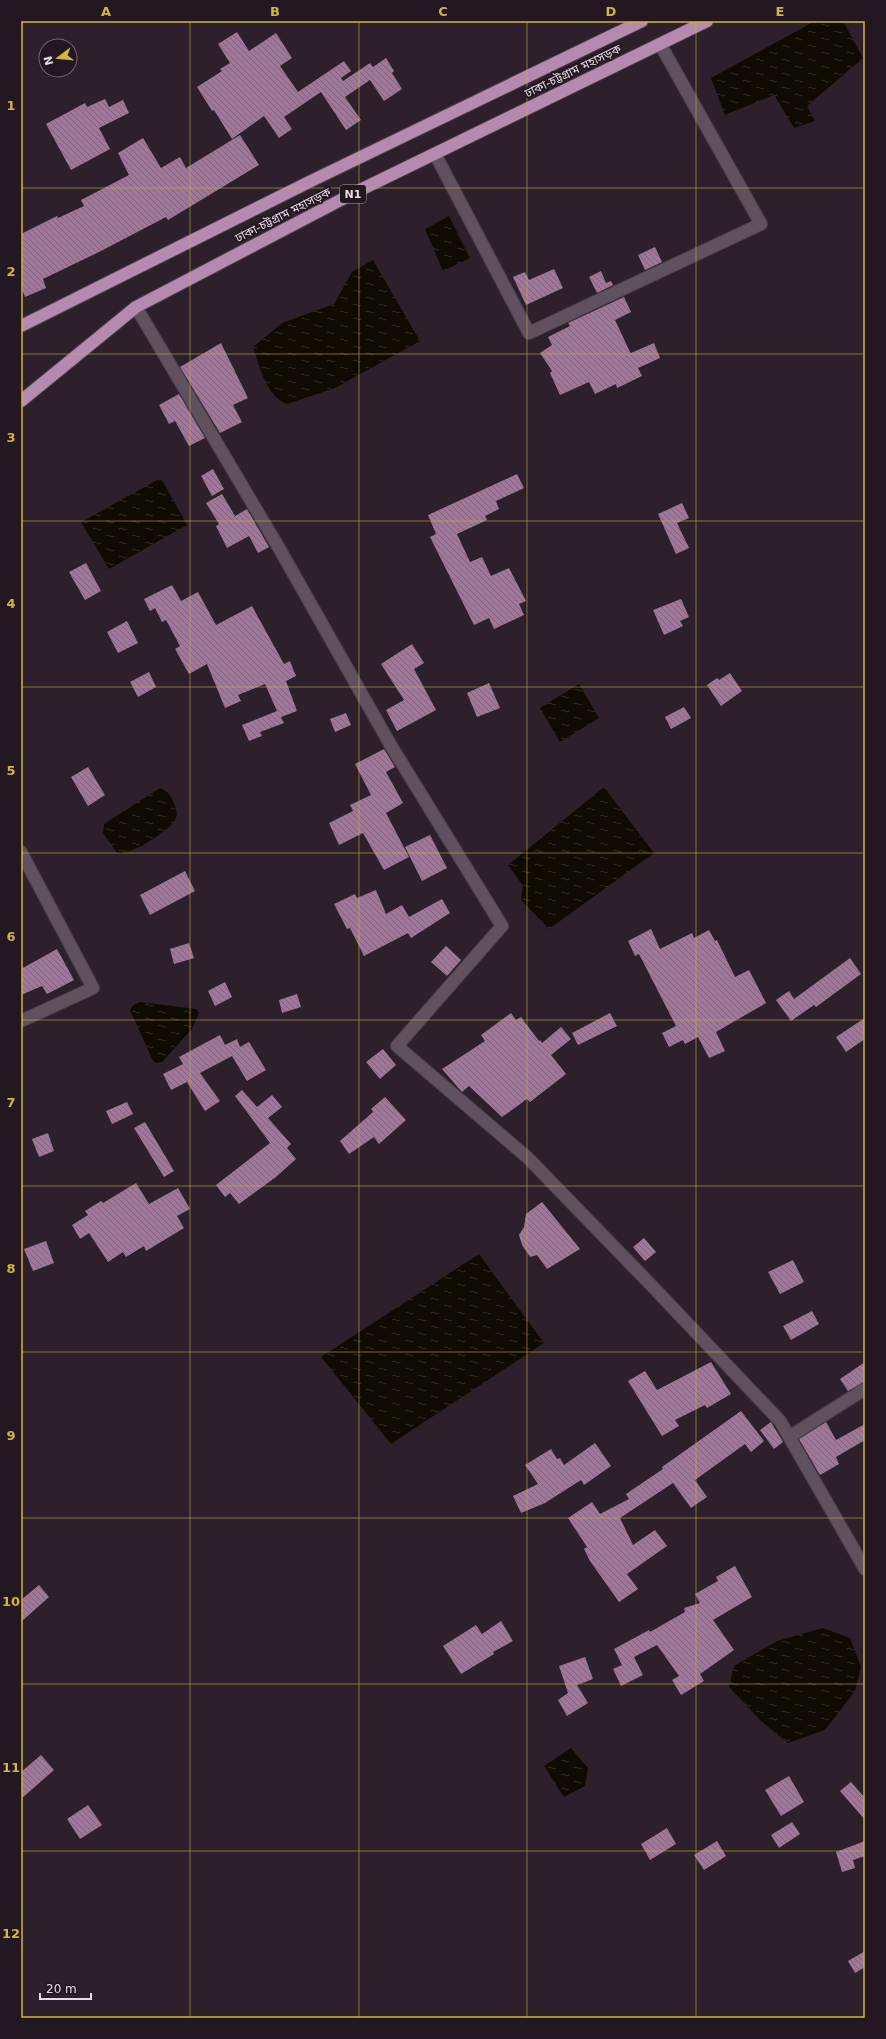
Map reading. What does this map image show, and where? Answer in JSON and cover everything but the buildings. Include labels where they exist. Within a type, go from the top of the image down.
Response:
[{"type":"highway","name":"ঢাকা-চট্টগ্রাম মহাসড়ক","points":[[21,326],[302,186],[642,21]]},
{"type":"highway","name":"ঢাকা-চট্টগ্রাম মহাসড়ক","points":[[21,401],[136,307],[347,197],[707,21]]},
{"type":"street","points":[[435,154],[529,333],[761,224],[660,44]]},
{"type":"street","points":[[136,307],[279,548],[390,744],[502,926],[397,1046],[528,1158],[780,1421],[865,1569]]},
{"type":"street","points":[[21,852],[93,988],[21,1021]]},
{"type":"street","points":[[789,1437],[865,1388]]},
{"type":"water","points":[[815,21],[843,21],[863,58],[807,106],[815,121],[794,128],[774,95],[725,115],[711,78]]},
{"type":"water","points":[[449,216],[470,258],[443,271],[425,229]]},
{"type":"water","points":[[373,260],[420,341],[335,388],[287,404],[280,400],[269,388],[261,372],[253,347],[282,323],[334,304],[352,272]]},
{"type":"water","points":[[161,478],[187,525],[109,569],[81,522]]},
{"type":"water","points":[[579,684],[599,718],[560,742],[540,708]]},
{"type":"water","points":[[604,787],[654,853],[549,929],[521,900],[523,886],[508,865]]},
{"type":"water","points":[[160,788],[172,798],[177,812],[177,816],[173,823],[149,842],[130,851],[117,853],[103,833],[104,824]]},
{"type":"water","points":[[140,1002],[196,1009],[199,1013],[192,1029],[162,1062],[156,1063],[153,1061],[130,1010],[132,1006]]},
{"type":"water","points":[[479,1254],[544,1343],[391,1444],[321,1357]]},
{"type":"water","points":[[823,1628],[850,1638],[861,1667],[855,1691],[825,1730],[788,1743],[760,1720],[729,1687],[734,1666],[777,1641]]},
{"type":"water","points":[[571,1748],[588,1768],[585,1786],[564,1797],[544,1766]]}]
